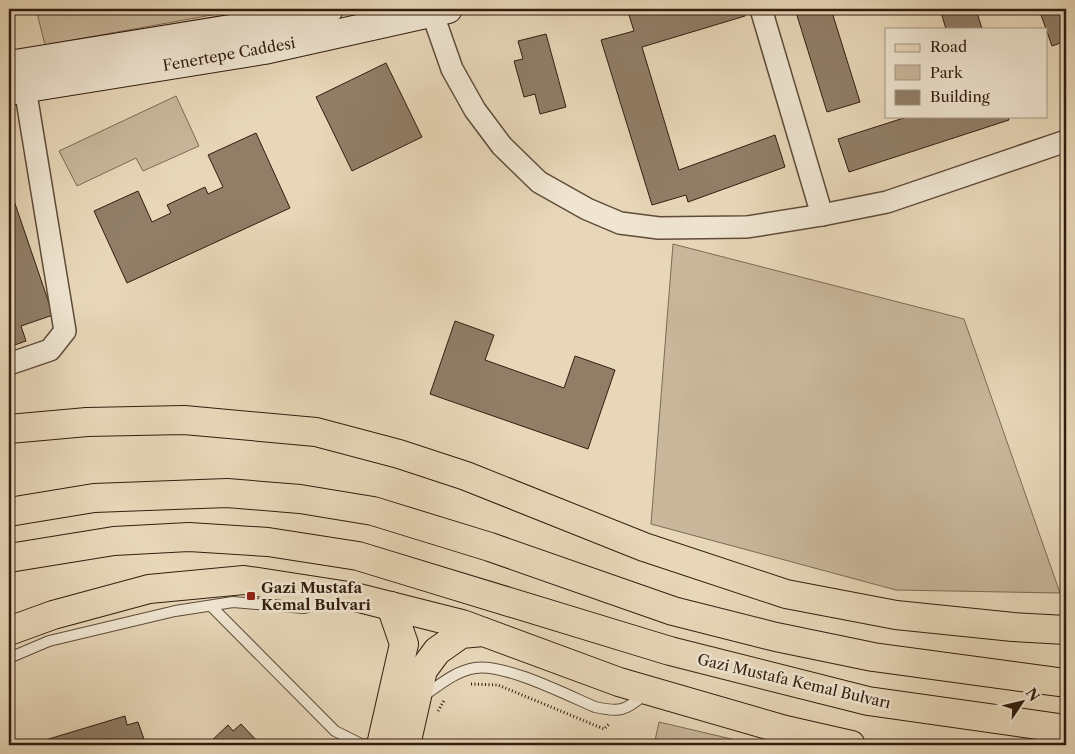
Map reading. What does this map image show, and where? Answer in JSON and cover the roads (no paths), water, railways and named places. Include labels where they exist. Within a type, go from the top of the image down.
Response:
[{"type":"main road","points":[[9,429],[87,422],[184,420],[316,432],[399,454],[466,476],[644,547],[786,594],[896,615],[1013,627],[1066,630]]},
{"type":"main road","points":[[9,512],[94,498],[227,493],[300,499],[372,511],[481,544],[673,611],[776,637],[873,657],[1066,683]]},
{"type":"main road","name":"Gazi Mustafa Kemal Bulvarı","points":[[9,558],[114,541],[189,537],[268,542],[358,556],[670,651],[868,700],[1066,729]]},
{"type":"main road","points":[[9,632],[53,615],[149,589],[244,580],[342,595],[462,624],[619,682],[785,730],[851,745]]},
{"type":"main road","points":[[380,745],[404,644],[391,606]]},
{"type":"main road","points":[[9,622],[53,615]]},
{"type":"main road","points":[[406,745],[427,707],[424,670],[437,651],[461,634],[483,632]]},
{"type":"street","name":"Fenertepe Caddesi","points":[[17,89],[263,37],[330,9]]},
{"type":"street","points":[[761,9],[822,215]]},
{"type":"street","name":"Fenertepe Caddesi","points":[[9,65],[263,37],[440,10]]},
{"type":"street","points":[[440,10],[452,69],[475,110],[502,146],[539,182],[587,209],[620,223],[659,228],[747,227],[822,215],[888,202],[1066,141]]},
{"type":"street","points":[[9,364],[50,350],[65,331],[17,89]]},
{"type":"lane","points":[[9,658],[49,641],[175,610],[233,602],[304,608],[342,595]]},
{"type":"lane","points":[[211,606],[335,731],[361,744],[380,745]]},
{"type":"lane","points":[[427,707],[454,676],[476,668],[503,670],[595,707],[623,710],[650,691]]},
{"type":"place","name":"Gazi Mustafa Kemal Bulvari","points":[[251,596]]}]
